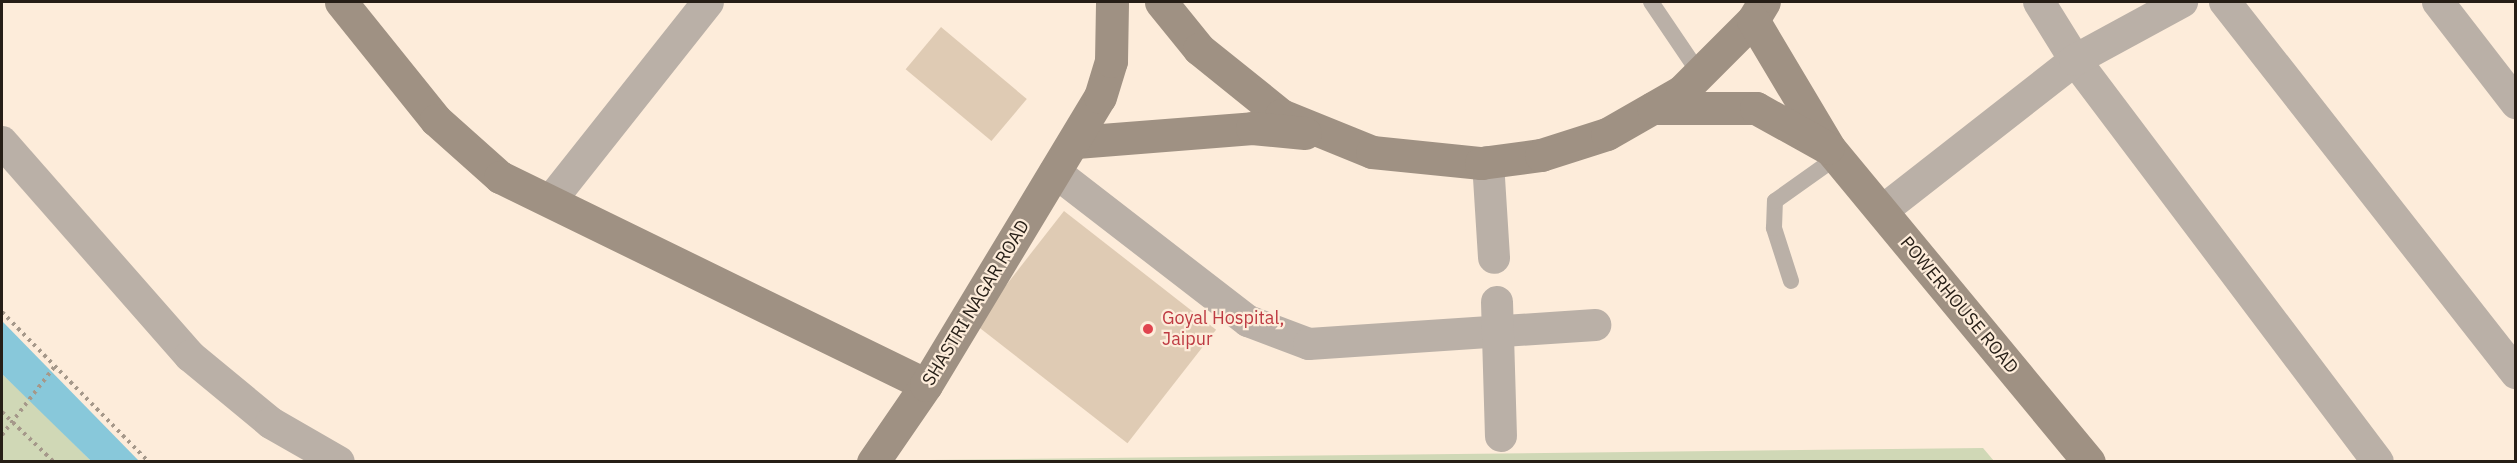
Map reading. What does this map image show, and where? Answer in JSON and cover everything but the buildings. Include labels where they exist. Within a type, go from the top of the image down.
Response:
[{"type":"street","points":[[341,2],[436,120],[500,177],[552,199],[926,385]]},
{"type":"street","points":[[552,199],[708,2]]},
{"type":"street","name":"SHASTRI NAGAR ROAD","points":[[873,462],[926,385],[1055,172],[1077,142],[1100,97],[1111,61],[1112,2]]},
{"type":"street","points":[[1161,2],[1199,49],[1243,89],[1319,134]]},
{"type":"street","points":[[2039,2],[2075,60],[2378,462]]},
{"type":"street","points":[[1882,211],[2075,60],[2182,2]]},
{"type":"street","points":[[2225,2],[2516,374]]},
{"type":"street","points":[[2438,2],[2516,103]]},
{"type":"street","points":[[1077,142],[1252,128],[1319,134],[1413,160],[1488,162],[1541,155],[1607,134],[1652,108],[1699,74],[1758,10],[1834,153]]},
{"type":"street","points":[[1652,108],[1756,108],[1834,153]]},
{"type":"street","points":[[2,142],[190,356],[271,423],[339,462]]},
{"type":"street","name":"POWERHOUSE ROAD","points":[[1834,153],[2089,462]]},
{"type":"street","points":[[1488,162],[1494,258]]},
{"type":"street","points":[[1055,172],[1248,321],[1309,344],[1498,334],[1595,325]]},
{"type":"street","points":[[1497,302],[1501,436]]},
{"type":"lane","points":[[1651,2],[1699,74]]},
{"type":"lane","points":[[1791,281],[1774,228],[1775,201],[1834,153]]},
{"type":"path","points":[[2,312],[54,368],[149,462]]},
{"type":"path","points":[[2,435],[54,368]]},
{"type":"path","points":[[2,412],[54,462]]},
{"type":"green space","points":[[2,374],[35,405],[91,461],[2,461]]},
{"type":"green space","points":[[1983,448],[1994,461],[927,461],[929,460]]},
{"type":"water","points":[[2,321],[139,461],[91,461],[2,374]]},
{"type":"place","name":"Goyal Hospital, Jaipur","points":[[1148,329]]}]
